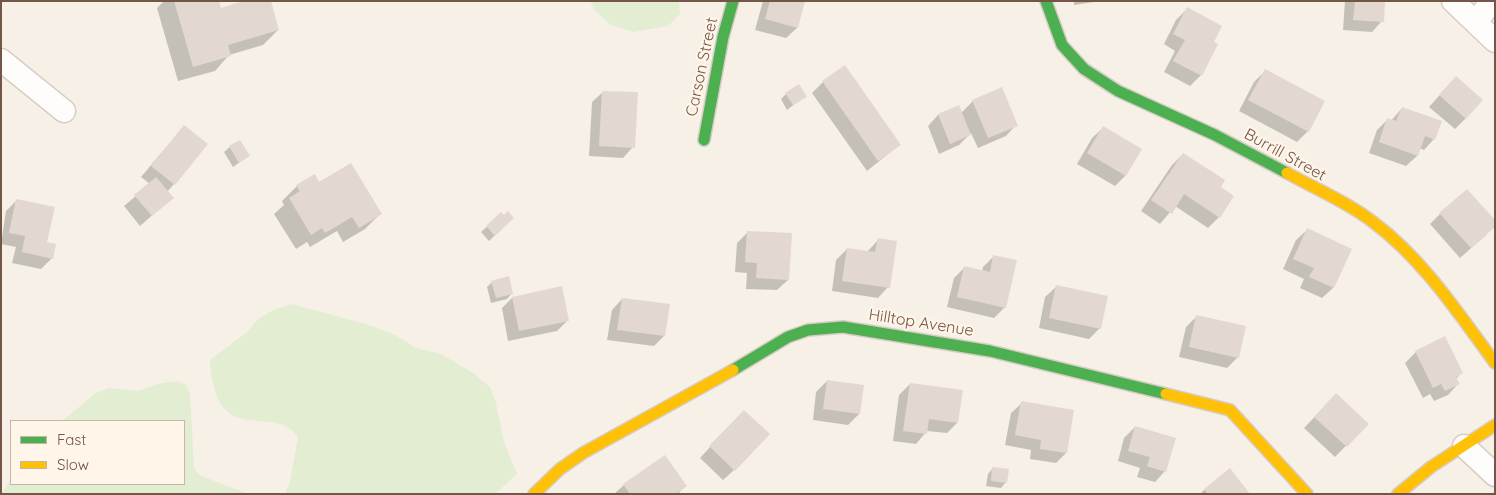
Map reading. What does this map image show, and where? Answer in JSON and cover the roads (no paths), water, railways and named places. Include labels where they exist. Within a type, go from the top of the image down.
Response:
[{"type":"street","name":"Carson Street","points":[[704,140],[723,37],[733,1]]},
{"type":"street","name":"Burrill Street","points":[[1046,1],[1059,37],[1071,57],[1090,73],[1114,88],[1214,134],[1372,221],[1395,239],[1437,284],[1495,363]]},
{"type":"street","points":[[1453,1],[1495,41]]},
{"type":"street","points":[[1476,23],[1491,1]]},
{"type":"street","points":[[1,60],[64,111]]},
{"type":"street","name":"Hilltop Avenue","points":[[534,494],[560,469],[583,452],[762,354],[788,337],[808,330],[843,327],[990,351],[1230,410],[1307,494]]},
{"type":"street","points":[[1398,494],[1432,467],[1495,425]]},
{"type":"street","points":[[1464,446],[1495,475]]}]
